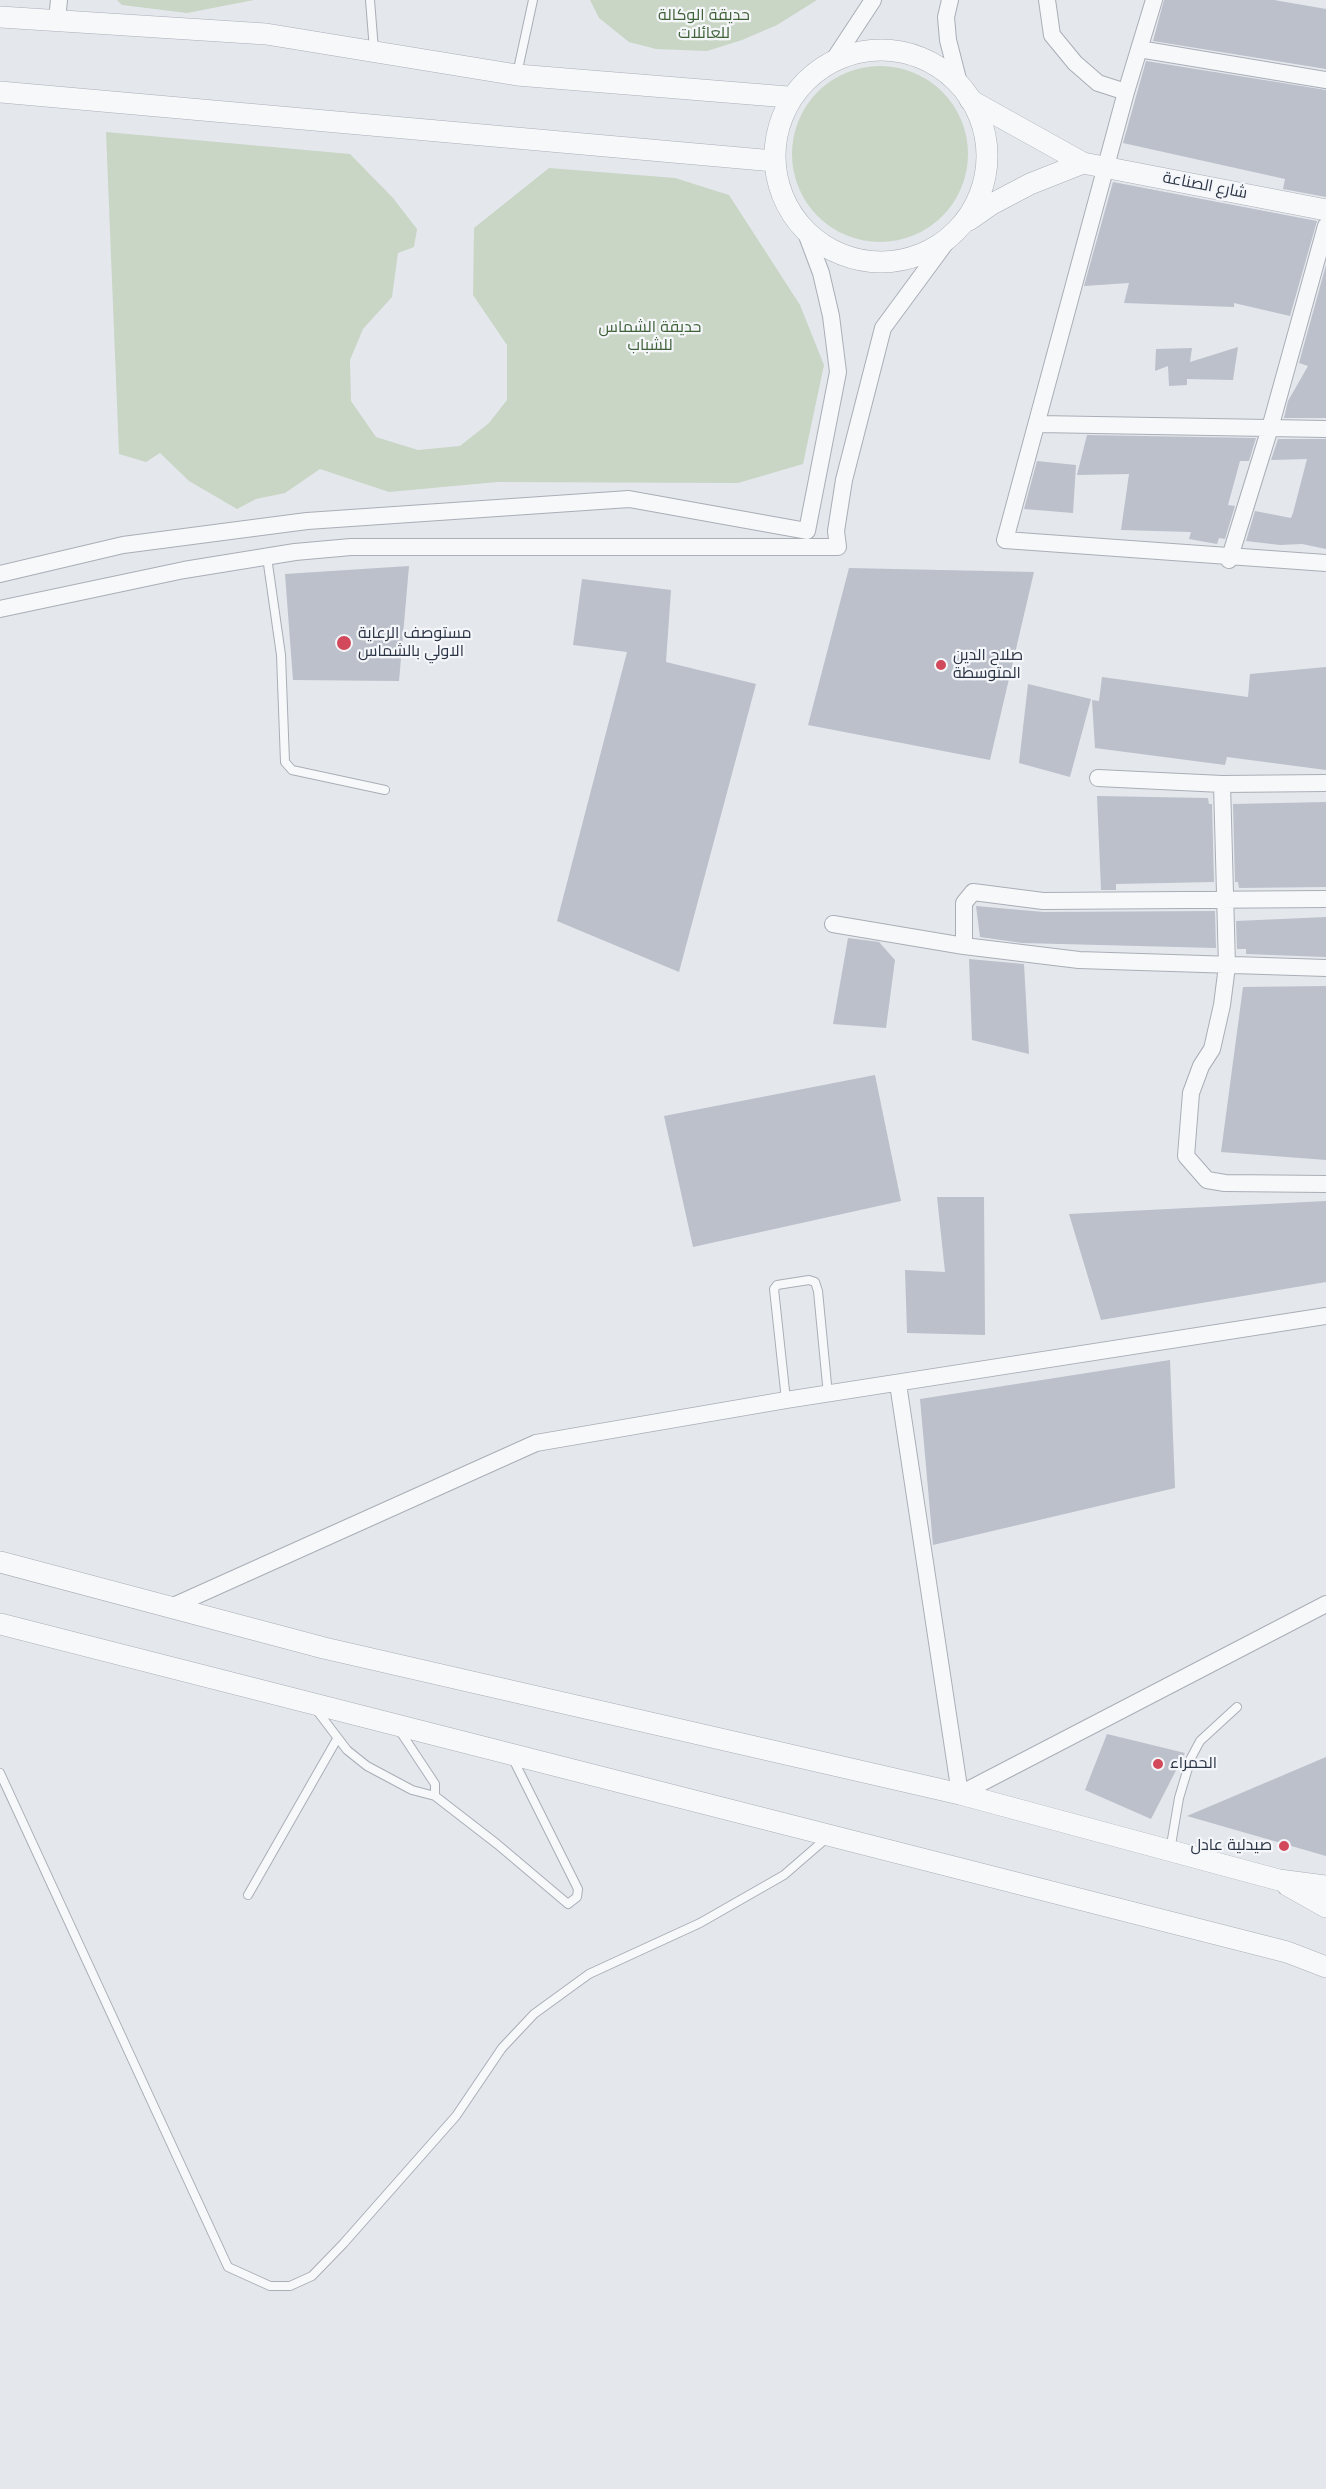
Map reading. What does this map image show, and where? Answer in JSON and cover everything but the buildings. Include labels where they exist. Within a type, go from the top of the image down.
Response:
[{"type":"street","points":[[833,61],[873,0]]},
{"type":"street","points":[[0,609],[184,570],[351,546],[838,547],[836,531],[844,480],[883,328],[922,271],[974,208],[985,181],[987,142],[979,113],[964,91],[948,40],[946,17],[950,0]]},
{"type":"street","points":[[1047,0],[1052,35],[1076,63],[1098,83],[1126,92]]},
{"type":"street","points":[[1154,0],[1126,92],[1005,540],[1230,558],[1326,563]]},
{"type":"street","points":[[0,17],[58,10],[266,34],[517,75],[788,97]]},
{"type":"street","points":[[1139,49],[1326,80]]},
{"type":"street","points":[[890,50],[928,60],[964,91],[1083,163],[1030,184],[992,204],[957,230],[914,257],[877,263],[850,258],[834,252],[806,233],[792,216],[776,177],[774,161],[776,138],[788,97],[812,75],[833,61],[862,51],[890,50]]},
{"type":"street","points":[[0,92],[774,161]]},
{"type":"street","name":"شارع الصناعة","points":[[1083,163],[1326,210]]},
{"type":"street","points":[[1230,558],[1270,428],[1326,226]]},
{"type":"street","points":[[0,574],[123,545],[307,522],[629,499],[807,531],[838,372],[831,316],[821,273],[806,233]]},
{"type":"street","points":[[1038,424],[1326,429]]},
{"type":"street","points":[[1098,778],[1222,784],[1326,783]]},
{"type":"street","points":[[1222,784],[1227,966],[1222,1005],[1212,1049],[1201,1066],[1191,1093],[1186,1156],[1207,1180],[1225,1183],[1326,1184]]},
{"type":"street","points":[[964,946],[964,903],[973,892],[1043,901],[1326,899]]},
{"type":"street","points":[[833,924],[964,946],[1078,960],[1326,968]]},
{"type":"street","points":[[171,1607],[536,1443],[786,1400],[1326,1316]]},
{"type":"street","points":[[898,1384],[960,1794]]},
{"type":"street","points":[[0,1562],[324,1648],[960,1794],[1279,1880],[1326,1886]]},
{"type":"street","points":[[960,1794],[1326,1604]]},
{"type":"street","points":[[0,1624],[1287,1952],[1326,1967]]},
{"type":"street","points":[[1279,1880],[1326,1907]]},
{"type":"street","points":[[1287,1952],[1326,1955]]},
{"type":"lane","points":[[370,0],[374,51]]},
{"type":"lane","points":[[517,75],[532,0]]},
{"type":"lane","points":[[267,557],[281,655],[285,762],[292,770],[385,790]]},
{"type":"lane","points":[[786,1400],[774,1289],[777,1285],[809,1280],[815,1282],[818,1291],[828,1395]]},
{"type":"lane","points":[[313,1705],[338,1739],[367,1766],[390,1780],[435,1796],[497,1844],[568,1904],[573,1902],[578,1889],[512,1756]]},
{"type":"lane","points":[[1170,1851],[1179,1798],[1191,1758],[1200,1741],[1237,1707]]},
{"type":"lane","points":[[396,1726],[435,1784],[435,1796]]},
{"type":"lane","points":[[248,1895],[338,1739]]},
{"type":"lane","points":[[0,1773],[228,2267],[270,2286],[290,2286],[312,2276],[456,2116],[502,2048],[534,2014],[589,1974],[700,1923],[784,1875],[829,1836]]},
{"type":"green space","points":[[117,0],[254,0],[187,13],[122,5]]},
{"type":"green space","name":"حديقة الوكالة للعائلات","points":[[590,0],[817,0],[777,25],[742,40],[707,51],[656,49],[629,42],[599,18]]},
{"type":"green space","points":[[880,66],[914,73],[929,81],[942,92],[953,105],[961,120],[968,154],[961,188],[953,203],[942,216],[929,227],[914,235],[880,242],[846,235],[831,227],[818,216],[807,203],[799,188],[792,154],[799,120],[807,105],[818,92],[831,81],[846,73]]},
{"type":"green space","name":"حديقة الشماس للشباب","points":[[106,132],[350,154],[393,198],[417,229],[414,247],[398,253],[392,297],[363,329],[350,360],[351,401],[376,437],[418,450],[460,446],[489,423],[507,400],[507,345],[473,295],[474,228],[549,168],[675,178],[729,195],[800,305],[824,365],[803,464],[738,483],[497,482],[389,492],[320,469],[285,493],[256,499],[237,509],[189,481],[160,453],[146,462],[119,454]]},
{"type":"place","name":"مستوصف الرعاية الاولي بالشماس","points":[[344,643]]},
{"type":"place","name":"صلاح الدين المتوسطة","points":[[941,665]]},
{"type":"place","name":"الحمراء","points":[[1158,1764]]},
{"type":"place","name":"صيدلية عادل","points":[[1284,1846]]}]
